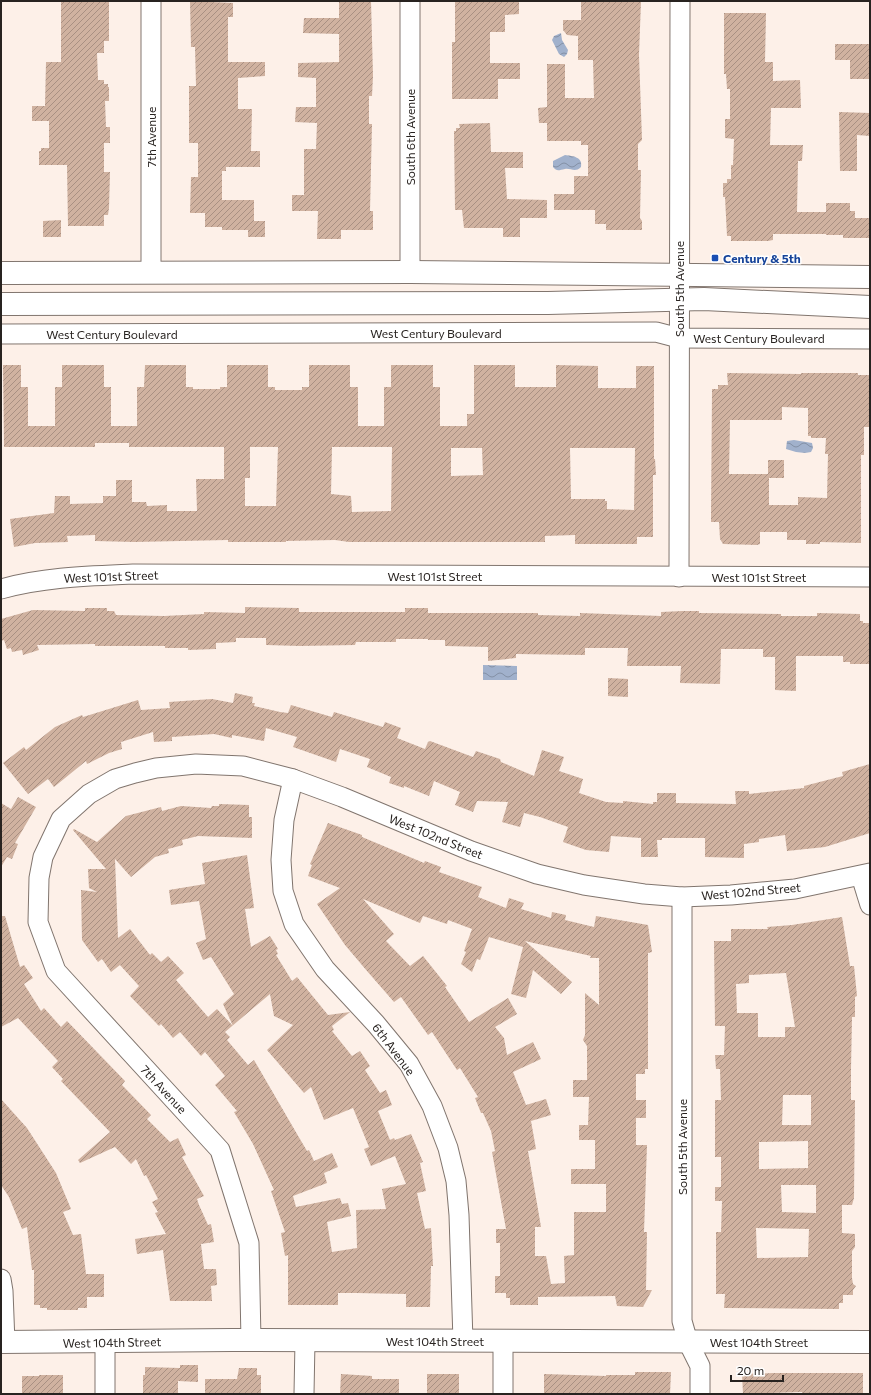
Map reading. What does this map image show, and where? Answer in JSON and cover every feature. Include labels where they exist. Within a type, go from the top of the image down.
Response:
[{"type":"main road","points":[[1,273],[410,272],[870,277]]},
{"type":"main road","points":[[1,304],[548,303],[725,299],[870,307]]},
{"type":"main road","name":"West 104th Street","points":[[3,1342],[250,1340],[870,1342]]},
{"type":"street","name":"7th Avenue","points":[[151,1],[151,273]]},
{"type":"street","name":"South 6th Avenue","points":[[410,1],[410,272]]},
{"type":"street","name":"South 5th Avenue","points":[[679,577],[680,1]]},
{"type":"street","name":"West Century Boulevard","points":[[1,334],[656,332],[679,338],[870,339]]},
{"type":"street","name":"West 101st Street","points":[[1,589],[17,584],[62,578],[133,574],[870,577]]},
{"type":"street","name":"West 102nd Street","points":[[43,857],[61,819],[89,794],[109,783],[135,773],[176,766],[220,764],[243,766],[293,779],[342,797],[471,851],[537,874],[584,885],[644,894],[682,897],[731,895],[795,889],[866,874]]},
{"type":"street","name":"6th Avenue","points":[[293,779],[284,820],[281,860],[282,891],[294,924],[325,969],[376,1024],[409,1064],[432,1106],[448,1148],[456,1181],[459,1215],[463,1341]]},
{"type":"street","name":"7th Avenue","points":[[43,857],[39,878],[38,922],[56,971],[220,1150],[249,1243],[250,1340]]},
{"type":"street","points":[[866,874],[870,906]]},
{"type":"street","name":"South 5th Avenue","points":[[682,897],[682,1321],[688,1342],[700,1366],[700,1394]]},
{"type":"street","points":[[1,1279],[3,1342]]},
{"type":"street","points":[[304,1394],[305,1341]]},
{"type":"street","points":[[503,1341],[503,1394]]},
{"type":"street","points":[[105,1342],[105,1394]]},
{"type":"water","points":[[561,33],[562,40],[568,50],[564,57],[559,54],[552,40],[554,36]]},
{"type":"water","points":[[565,155],[579,159],[581,167],[575,170],[556,170],[553,167],[553,161]]},
{"type":"water","points":[[794,440],[812,443],[813,448],[811,452],[796,452],[786,449],[787,441]]},
{"type":"water","points":[[483,665],[517,666],[517,680],[483,680]]},
{"type":"building","points":[[61,1],[109,1],[109,41],[104,41],[104,53],[97,53],[98,80],[104,80],[104,84],[108,84],[109,87],[109,101],[105,101],[106,127],[110,127],[110,143],[104,143],[104,172],[110,172],[109,208],[108,215],[104,215],[104,226],[68,226],[67,165],[39,165],[39,151],[41,151],[41,148],[49,148],[49,121],[32,121],[32,106],[45,106],[46,62],[61,62]]},
{"type":"building","points":[[190,1],[233,3],[233,17],[228,17],[228,62],[265,62],[265,76],[238,78],[238,109],[252,109],[251,151],[260,151],[260,167],[226,167],[226,171],[222,171],[222,200],[254,200],[254,221],[265,221],[265,237],[248,237],[248,230],[222,230],[222,227],[205,227],[205,213],[190,213],[191,177],[198,177],[198,143],[189,143],[189,86],[196,86],[195,47],[191,47]]},
{"type":"building","points":[[339,1],[371,1],[373,76],[372,96],[369,96],[369,124],[372,124],[370,211],[373,211],[373,230],[341,230],[341,239],[317,239],[318,211],[292,211],[292,195],[304,195],[304,149],[316,149],[317,123],[295,122],[296,107],[316,107],[316,78],[298,77],[298,63],[339,62],[339,34],[303,33],[304,18],[339,18]]},
{"type":"building","points":[[455,1],[519,1],[519,14],[505,15],[505,32],[490,32],[490,63],[520,63],[520,79],[498,79],[498,99],[452,99],[452,42],[455,42]]},
{"type":"building","points":[[581,1],[641,1],[639,55],[642,140],[638,144],[638,170],[641,170],[640,218],[642,221],[642,230],[606,230],[606,224],[595,224],[595,210],[554,210],[554,194],[574,194],[574,176],[588,176],[588,145],[581,145],[581,141],[547,141],[547,123],[539,123],[538,108],[547,107],[547,64],[565,64],[565,98],[594,98],[593,60],[578,60],[578,36],[567,35],[563,30],[563,20],[581,20]]},
{"type":"building","points":[[724,13],[766,13],[765,62],[773,62],[773,81],[800,80],[801,108],[771,108],[770,145],[803,145],[802,161],[798,161],[797,212],[826,212],[826,203],[850,203],[850,211],[855,211],[855,218],[870,218],[870,238],[843,238],[843,235],[826,234],[773,234],[773,240],[768,241],[731,241],[731,236],[727,236],[723,183],[727,183],[727,179],[731,179],[734,139],[725,138],[725,119],[730,119],[730,89],[727,89],[726,74],[724,74]]},
{"type":"building","points":[[835,44],[870,44],[870,79],[850,79],[850,60],[835,60]]},
{"type":"building","points":[[839,112],[870,113],[870,136],[857,135],[857,171],[840,171]]},
{"type":"building","points":[[490,123],[491,152],[523,152],[523,168],[505,168],[507,199],[547,200],[547,218],[520,218],[520,237],[503,237],[503,228],[464,228],[462,210],[455,210],[454,131],[456,131],[456,128],[460,128],[459,124]]},
{"type":"building","points":[[61,220],[61,237],[43,237],[43,221]]},
{"type":"building","points":[[3,365],[21,365],[21,387],[28,387],[28,426],[55,426],[55,387],[62,387],[62,365],[104,365],[104,387],[111,387],[111,426],[137,426],[137,387],[144,387],[145,365],[186,365],[186,387],[193,387],[193,389],[220,389],[220,387],[227,387],[227,365],[268,365],[268,387],[275,387],[275,390],[302,390],[302,387],[309,387],[309,365],[350,365],[350,387],[358,387],[358,426],[384,426],[384,387],[391,387],[391,365],[433,365],[433,387],[440,387],[440,426],[467,426],[467,414],[474,414],[474,365],[515,365],[515,387],[556,387],[556,365],[598,366],[598,388],[636,388],[636,366],[654,366],[654,459],[656,475],[653,475],[653,537],[637,537],[637,544],[575,544],[575,535],[545,536],[545,542],[349,542],[335,540],[228,542],[228,540],[134,542],[95,541],[95,535],[67,536],[68,542],[35,543],[14,547],[10,519],[54,513],[55,496],[70,496],[70,504],[103,503],[103,496],[116,496],[116,480],[132,480],[132,502],[146,502],[147,506],[167,505],[167,511],[197,511],[196,479],[224,479],[224,447],[129,447],[129,443],[95,443],[95,447],[4,447]],"holes":[[[250,447],[278,447],[276,506],[245,506],[245,478],[250,478]],[[332,447],[392,447],[391,511],[352,512],[351,496],[331,494]],[[451,448],[482,448],[483,475],[451,476]],[[570,448],[635,448],[634,510],[607,509],[607,501],[605,501],[605,499],[571,499]]]},
{"type":"building","points":[[727,373],[858,373],[858,375],[870,375],[870,427],[864,427],[864,455],[861,455],[861,543],[820,542],[820,544],[806,544],[806,540],[787,540],[787,532],[760,532],[760,544],[757,545],[723,544],[720,539],[719,522],[711,522],[712,389],[718,389],[718,385],[728,385]],"holes":[[[782,407],[808,408],[808,436],[811,436],[811,438],[826,438],[825,454],[828,454],[827,498],[798,497],[798,505],[769,505],[769,478],[784,478],[784,460],[768,460],[768,474],[729,474],[730,420],[782,420]]]},
{"type":"building","points":[[245,607],[299,608],[299,612],[405,612],[405,608],[428,608],[428,613],[538,613],[538,615],[580,616],[580,613],[661,616],[661,612],[683,611],[699,611],[699,613],[781,614],[781,616],[817,616],[817,613],[860,614],[860,621],[863,621],[863,623],[870,623],[870,664],[850,664],[850,662],[843,662],[843,656],[796,656],[796,691],[775,690],[775,657],[763,657],[763,649],[721,649],[720,684],[680,683],[681,666],[627,666],[628,648],[585,648],[585,655],[516,654],[516,658],[488,661],[488,647],[445,646],[445,640],[428,639],[396,639],[396,642],[356,642],[355,645],[300,646],[266,645],[266,638],[236,638],[236,642],[216,643],[216,649],[188,650],[188,648],[165,648],[165,646],[95,646],[95,644],[37,645],[39,650],[23,655],[22,650],[12,652],[11,648],[7,649],[4,640],[1,641],[1,619],[33,610],[85,611],[85,608],[107,608],[107,611],[114,611],[116,615],[164,616],[204,614],[204,612],[245,613]]},
{"type":"building","points":[[608,678],[628,679],[628,697],[608,696]]},
{"type":"building","points":[[235,693],[253,697],[252,703],[255,703],[254,706],[280,712],[288,713],[291,705],[332,717],[334,712],[383,727],[385,722],[401,728],[397,738],[425,749],[430,741],[473,757],[476,751],[500,759],[501,762],[534,776],[542,750],[564,757],[559,771],[583,779],[579,793],[606,802],[623,803],[623,801],[653,804],[653,802],[657,802],[657,793],[676,793],[676,803],[736,804],[735,791],[749,791],[749,794],[804,788],[804,786],[843,776],[842,772],[870,764],[870,833],[825,847],[787,851],[785,835],[759,839],[759,842],[744,844],[744,858],[705,857],[705,838],[662,838],[662,840],[657,840],[658,857],[641,857],[641,838],[611,836],[609,852],[586,850],[563,842],[568,827],[540,817],[524,813],[520,827],[502,822],[508,802],[477,801],[473,812],[455,805],[460,792],[434,781],[429,796],[404,786],[404,788],[389,783],[391,777],[367,767],[370,759],[340,749],[336,762],[293,747],[297,737],[266,728],[264,741],[232,735],[232,738],[214,734],[172,737],[172,741],[154,742],[153,732],[121,742],[122,749],[109,753],[87,764],[86,761],[54,787],[48,779],[28,794],[3,763],[24,747],[26,750],[55,727],[82,715],[83,717],[138,700],[141,710],[170,708],[169,702],[212,699],[233,703]]},
{"type":"building","points":[[18,797],[36,807],[15,843],[18,844],[12,859],[7,857],[1,867],[1,803],[11,809]]},
{"type":"building","points":[[219,804],[249,805],[249,817],[252,817],[252,838],[198,836],[182,840],[183,845],[168,849],[169,853],[155,857],[131,877],[115,859],[118,938],[130,929],[150,955],[152,953],[161,962],[168,956],[184,973],[176,980],[208,1017],[217,1009],[233,1026],[225,1032],[230,1037],[227,1040],[248,1065],[254,1060],[307,1151],[309,1150],[314,1161],[332,1153],[338,1167],[324,1173],[327,1183],[293,1196],[296,1207],[340,1198],[342,1204],[348,1203],[351,1216],[327,1222],[332,1252],[357,1248],[356,1210],[386,1209],[382,1189],[406,1184],[395,1156],[371,1166],[364,1149],[369,1147],[353,1108],[324,1120],[311,1087],[304,1093],[267,1050],[293,1025],[274,1016],[270,994],[233,1025],[223,1004],[234,994],[211,957],[203,960],[196,943],[206,939],[199,901],[171,905],[169,890],[205,884],[202,863],[247,855],[254,908],[245,909],[251,947],[270,936],[278,949],[276,950],[278,954],[276,955],[292,981],[297,977],[328,1015],[350,1012],[332,1026],[334,1030],[332,1031],[352,1056],[360,1051],[370,1066],[365,1070],[380,1093],[386,1090],[392,1105],[378,1111],[390,1140],[394,1138],[395,1140],[411,1134],[423,1162],[420,1163],[426,1191],[417,1193],[425,1229],[431,1228],[433,1266],[431,1266],[430,1307],[406,1307],[406,1294],[356,1293],[338,1293],[338,1305],[288,1305],[288,1255],[285,1256],[281,1233],[285,1232],[271,1191],[274,1190],[253,1144],[234,1112],[237,1111],[215,1085],[225,1076],[205,1052],[201,1056],[180,1032],[173,1038],[161,1024],[159,1026],[130,996],[139,986],[120,965],[111,972],[102,959],[98,962],[82,940],[81,890],[97,892],[89,888],[88,869],[106,869],[73,830],[74,829],[97,842],[126,816],[161,807],[162,811],[181,806],[211,808],[212,806],[219,806]]},
{"type":"building","points":[[328,823],[362,835],[362,837],[424,863],[425,861],[441,867],[439,872],[482,887],[478,897],[506,908],[509,898],[524,903],[521,909],[551,918],[552,912],[566,915],[565,920],[594,927],[596,916],[648,925],[652,952],[648,953],[648,1069],[645,1069],[645,1074],[636,1074],[636,1100],[646,1100],[646,1118],[636,1118],[636,1145],[647,1145],[644,1232],[647,1232],[646,1290],[652,1290],[643,1307],[617,1306],[615,1296],[538,1297],[538,1305],[510,1305],[510,1298],[506,1298],[506,1293],[495,1293],[495,1276],[500,1276],[500,1243],[496,1243],[496,1229],[506,1229],[492,1152],[495,1151],[491,1131],[475,1098],[478,1097],[460,1068],[457,1070],[432,1032],[428,1035],[401,997],[394,1002],[345,945],[317,904],[340,888],[308,876],[312,865],[310,864]],"holes":[[[363,899],[420,923],[423,916],[447,924],[448,920],[472,929],[461,964],[472,972],[477,959],[480,960],[489,937],[523,947],[511,994],[526,998],[533,970],[561,994],[572,982],[525,941],[591,956],[590,958],[599,958],[599,1005],[585,993],[585,1035],[583,1040],[587,1046],[587,1080],[573,1080],[573,1097],[589,1097],[588,1125],[579,1125],[579,1140],[595,1140],[595,1169],[571,1169],[571,1184],[606,1184],[606,1212],[574,1212],[574,1255],[564,1256],[565,1283],[551,1284],[546,1256],[535,1256],[535,1227],[541,1227],[528,1151],[536,1149],[531,1121],[551,1115],[546,1099],[526,1105],[513,1072],[541,1059],[533,1042],[507,1055],[504,1038],[495,1027],[517,1014],[508,998],[469,1022],[445,987],[447,986],[423,956],[410,966],[386,941],[394,934]]]},
{"type":"building","points":[[1,916],[5,916],[20,967],[24,965],[33,978],[24,984],[41,1011],[44,1008],[61,1027],[67,1021],[125,1081],[122,1085],[151,1115],[147,1119],[170,1142],[178,1138],[186,1155],[182,1157],[204,1196],[197,1199],[199,1205],[208,1225],[211,1224],[214,1242],[201,1244],[204,1269],[216,1269],[217,1285],[211,1286],[212,1301],[170,1301],[163,1250],[137,1254],[135,1239],[166,1234],[155,1213],[158,1212],[152,1202],[158,1199],[146,1175],[144,1176],[136,1159],[131,1164],[115,1147],[80,1163],[78,1160],[110,1132],[61,1081],[63,1079],[52,1067],[58,1061],[18,1018],[1,1027]]},
{"type":"building","points":[[842,917],[850,966],[854,966],[857,996],[855,997],[855,1017],[852,1017],[851,1100],[855,1100],[854,1198],[852,1205],[842,1205],[842,1233],[855,1234],[855,1247],[852,1251],[852,1278],[853,1284],[856,1286],[853,1290],[853,1295],[843,1295],[843,1303],[839,1303],[839,1309],[724,1308],[725,1294],[716,1294],[716,1232],[721,1232],[722,1201],[715,1201],[715,1187],[721,1187],[721,1157],[715,1157],[715,1100],[721,1100],[720,1069],[716,1069],[715,1055],[724,1055],[725,1026],[715,1026],[714,941],[731,941],[731,929],[768,929],[767,927],[792,925]],"holes":[[[786,973],[795,1027],[785,1027],[785,1037],[758,1037],[758,1013],[737,1013],[736,984],[749,983],[749,975]],[[783,1095],[811,1095],[811,1125],[782,1125]],[[808,1141],[808,1168],[759,1169],[759,1142]],[[781,1185],[816,1185],[816,1213],[782,1212]],[[756,1228],[809,1229],[808,1257],[757,1258]]]},
{"type":"building","points":[[1,1099],[27,1128],[56,1173],[71,1209],[63,1212],[73,1235],[81,1234],[86,1274],[104,1274],[104,1297],[87,1297],[87,1308],[78,1308],[78,1310],[47,1310],[47,1308],[40,1308],[40,1305],[34,1305],[34,1270],[32,1270],[27,1227],[22,1229],[9,1197],[1,1185]]},
{"type":"building","points":[[180,1365],[198,1365],[198,1382],[178,1381],[178,1394],[143,1394],[143,1375],[145,1375],[145,1367],[180,1368]]},
{"type":"building","points":[[239,1368],[257,1368],[257,1375],[261,1375],[261,1394],[205,1394],[205,1379],[237,1379]]},
{"type":"building","points":[[635,1372],[671,1372],[670,1394],[544,1394],[544,1374],[606,1376],[635,1375]]},
{"type":"building","points":[[863,1373],[863,1394],[802,1394],[802,1392],[743,1394],[742,1374]]},
{"type":"building","points":[[341,1374],[372,1376],[372,1379],[399,1379],[399,1394],[340,1394]]},
{"type":"building","points":[[427,1374],[459,1374],[459,1394],[427,1394]]},
{"type":"building","points":[[63,1375],[63,1394],[22,1394],[22,1376]]},
{"type":"place","name":"Century & 5th","points":[[715,258]]}]
